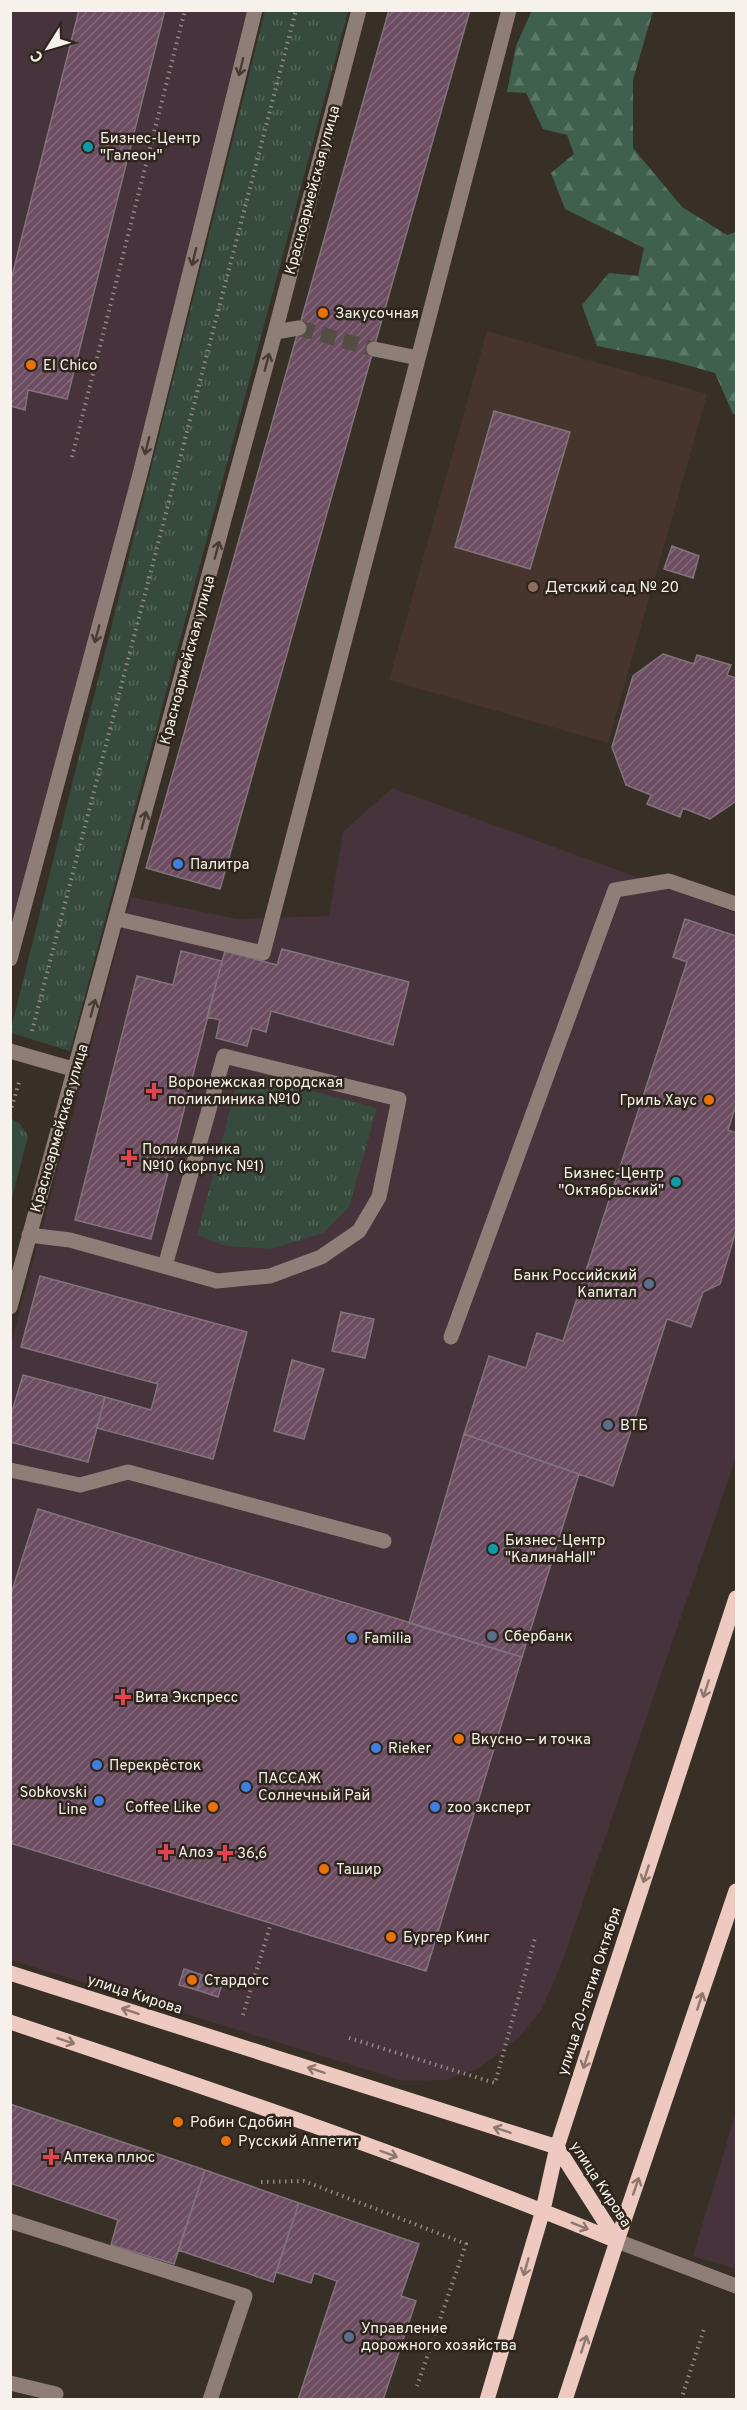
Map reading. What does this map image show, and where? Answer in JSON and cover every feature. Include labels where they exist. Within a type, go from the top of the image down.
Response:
[{"type":"main road","name":"улица 20-летия Октября","points":[[487,2400],[543,2210],[557,2147],[736,1598]]},
{"type":"main road","points":[[566,2400],[617,2241],[736,1891]]},
{"type":"main road","name":"улица Кирова","points":[[10,1973],[557,2147],[617,2241]]},
{"type":"main road","name":"улица Кирова","points":[[10,2022],[226,2094],[543,2210],[617,2241]]},
{"type":"street","points":[[10,959],[140,474],[255,10]]},
{"type":"street","name":"Красноармейская улица","points":[[10,1307],[118,919],[359,10]]},
{"type":"street","points":[[118,919],[262,952],[509,10]]},
{"type":"street","points":[[275,332],[299,328]]},
{"type":"street","points":[[374,349],[418,358]]},
{"type":"street","points":[[452,1337],[615,890],[669,881],[736,904]]},
{"type":"street","points":[[10,1051],[76,1070]]},
{"type":"street","points":[[29,1235],[70,1240],[217,1281],[270,1276],[321,1257],[359,1231],[378,1197],[399,1099],[224,1056],[165,1266]]},
{"type":"street","points":[[10,1470],[80,1485],[128,1472],[384,1541]]},
{"type":"street","points":[[10,2221],[245,2296],[210,2400]]},
{"type":"street","points":[[617,2241],[736,2286]]},
{"type":"street","points":[[10,2383],[56,2394]]},
{"type":"path","points":[[72,457],[185,10]]},
{"type":"path","points":[[10,1113],[296,10]]},
{"type":"path","points":[[243,2015],[271,1923]]},
{"type":"path","points":[[349,2038],[495,2083],[535,1938]]},
{"type":"path","points":[[261,2182],[304,2181],[465,2244],[417,2386]]},
{"type":"path","points":[[681,2400],[704,2329]]},
{"type":"shaded area","points":[[11,11],[255,11],[11,959]]},
{"type":"shaded area","name":"Детский сад № 20","points":[[487,331],[707,394],[608,743],[389,680]]},
{"type":"shaded area","points":[[392,788],[736,913],[736,1457],[563,1960],[541,2011],[518,2038],[481,2067],[446,2080],[403,2081],[11,1960],[11,1344],[131,897],[237,919],[329,916],[343,832]]},
{"type":"shaded area","points":[[736,2112],[736,2269],[693,2256]]},
{"type":"green space","points":[[532,10],[653,11],[633,80],[633,148],[682,207],[727,235],[736,232],[736,414],[733,414],[715,373],[672,361],[597,346],[582,305],[609,273],[638,276],[644,248],[565,209],[551,173],[574,154],[567,135],[543,129],[526,93],[507,92],[516,46]]},
{"type":"green space","points":[[265,11],[348,11],[70,1051],[11,1033],[11,1029]]},
{"type":"green space","points":[[259,1077],[377,1108],[349,1207],[323,1233],[272,1249],[226,1246],[197,1235],[235,1091]]},
{"type":"green space","points":[[11,1119],[19,1123],[28,1136],[11,1201]]},
{"type":"building","name":"Бизнес-Центр \"Галеон\"","points":[[79,10],[165,10],[67,399],[28,390],[25,410],[10,406],[10,284]]},
{"type":"building","points":[[389,10],[470,10],[220,889],[146,868]]},
{"type":"building","points":[[494,411],[570,432],[530,569],[455,547]]},
{"type":"building","points":[[672,546],[699,556],[693,578],[664,569]]},
{"type":"building","points":[[663,654],[694,664],[697,655],[731,665],[727,675],[736,678],[736,801],[710,819],[683,808],[680,817],[647,804],[651,795],[626,785],[612,747],[633,676]]},
{"type":"building","name":"Бизнес-Центр \"Октябрьский\"","points":[[685,919],[736,936],[736,1105],[728,1130],[736,1133],[736,1231],[720,1284],[703,1292],[691,1327],[667,1319],[613,1486],[464,1434],[489,1356],[526,1368],[537,1333],[563,1341],[687,962],[673,957]]},
{"type":"building","points":[[282,949],[409,982],[393,1045],[271,1011],[266,1032],[252,1028],[247,1046],[216,1038],[220,1020],[207,1017],[225,951],[277,965]]},
{"type":"building","points":[[181,951],[222,961],[151,1239],[75,1220],[137,976],[173,985]]},
{"type":"building","points":[[40,1276],[247,1332],[213,1459],[97,1428],[105,1397],[151,1410],[158,1384],[21,1347]]},
{"type":"building","points":[[341,1312],[374,1319],[365,1358],[332,1351]]},
{"type":"building","points":[[292,1360],[324,1369],[304,1439],[274,1431]]},
{"type":"building","points":[[23,1375],[105,1397],[88,1462],[10,1442],[10,1418]]},
{"type":"building","name":"Бизнес-Центр \"КалинаHall\"","points":[[464,1434],[579,1474],[522,1657],[409,1623]]},
{"type":"building","name":"ПАССАЖ Солнечный Рай","points":[[38,1509],[522,1657],[426,1971],[10,1843],[10,1597]]},
{"type":"building","points":[[184,1969],[202,1975],[197,1990],[179,1985]]},
{"type":"building","points":[[202,1975],[223,1981],[218,1997],[197,1990]]},
{"type":"building","points":[[10,2104],[205,2170],[174,2264],[111,2245],[118,2220],[10,2183]]},
{"type":"building","points":[[205,2170],[299,2203],[273,2282],[178,2250]]},
{"type":"building","points":[[299,2203],[419,2244],[401,2296],[416,2301],[383,2400],[298,2400],[337,2281],[314,2273],[311,2283],[276,2272]]},
{"type":"tunnel","points":[[299,328],[374,349]]},
{"type":"place","name":"Бизнес-Центр \"Галеон\"","points":[[88,147]]},
{"type":"place","name":"Закусочная","points":[[323,313]]},
{"type":"place","name":"El Chico","points":[[31,365]]},
{"type":"place","name":"Детский сад № 20","points":[[533,587]]},
{"type":"place","name":"Палитра","points":[[178,864]]},
{"type":"place","name":"Воронежская городская поликлиника №10","points":[[154,1091]]},
{"type":"place","name":"Гриль Хаус","points":[[709,1100]]},
{"type":"place","name":"Поликлиника №10 (корпус №1)","points":[[129,1158]]},
{"type":"place","name":"Бизнес-Центр \"Октябрьский\"","points":[[676,1182]]},
{"type":"place","name":"Банк Российский Капитал","points":[[649,1284]]},
{"type":"place","name":"ВТБ","points":[[608,1425]]},
{"type":"place","name":"Бизнес-Центр \"КалинаHall\"","points":[[493,1549]]},
{"type":"place","name":"Сбербанк","points":[[492,1636]]},
{"type":"place","name":"Familia","points":[[352,1638]]},
{"type":"place","name":"Вита Экспресс","points":[[123,1697]]},
{"type":"place","name":"Вкусно — и точка","points":[[459,1739]]},
{"type":"place","name":"Rieker","points":[[376,1748]]},
{"type":"place","name":"Перекрёсток","points":[[97,1765]]},
{"type":"place","name":"ПАССАЖ Солнечный Рай","points":[[246,1787]]},
{"type":"place","name":"Sobkovski Line","points":[[99,1801]]},
{"type":"place","name":"Coffee Like","points":[[213,1807]]},
{"type":"place","name":"zoo эксперт","points":[[435,1807]]},
{"type":"place","name":"Алоэ","points":[[166,1852]]},
{"type":"place","name":"36,6","points":[[225,1853]]},
{"type":"place","name":"Ташир","points":[[324,1869]]},
{"type":"place","name":"Бургер Кинг","points":[[391,1937]]},
{"type":"place","name":"Стардогс","points":[[192,1980]]},
{"type":"place","name":"Робин Сдобин","points":[[178,2122]]},
{"type":"place","name":"Русский Аппетит","points":[[226,2141]]},
{"type":"place","name":"Аптека плюс","points":[[51,2157]]},
{"type":"place","name":"Управление дорожного хозяйства","points":[[349,2337]]}]
